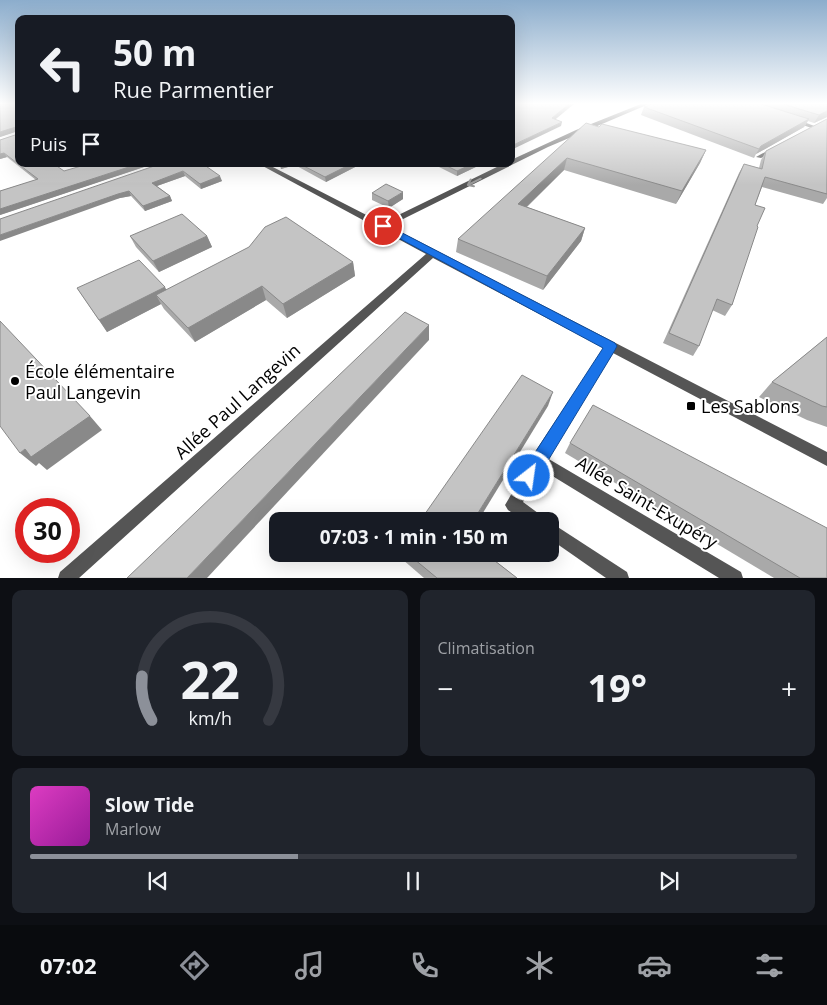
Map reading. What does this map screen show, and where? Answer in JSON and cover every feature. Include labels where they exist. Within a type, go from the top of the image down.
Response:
[{"type":"street","points":[[515,162],[580,131]]},
{"type":"street","points":[[759,157],[783,144]]},
{"type":"street","points":[[268,167],[827,459]]},
{"type":"street","points":[[383,226],[505,167]]},
{"type":"street","name":"Allée Paul Langevin","points":[[66,578],[433,253]]},
{"type":"street","points":[[524,512],[513,505],[538,460],[611,346]]},
{"type":"street","name":"Allée Saint-Exupéry","points":[[538,460],[735,578]]},
{"type":"street","points":[[559,536],[621,578]]},
{"type":"building","points":[[515,131],[543,131],[515,144]]},
{"type":"building","points":[[577,131],[630,131],[706,150],[682,191],[567,158],[518,204],[585,228],[547,276],[458,239]]},
{"type":"building","points":[[710,131],[788,131],[759,149]]},
{"type":"building","points":[[804,131],[827,131],[827,194],[765,177],[755,205],[765,208],[757,226],[732,305],[717,299],[699,346],[669,333],[744,164],[762,169],[766,151]]},
{"type":"building","points":[[15,135],[15,161],[4,153],[0,154],[0,140]]},
{"type":"building","points":[[22,167],[58,167],[64,171],[78,167],[129,167],[0,209],[0,191],[38,179]]},
{"type":"building","points":[[151,167],[207,167],[220,176],[200,184],[183,171],[152,183],[170,196],[143,206],[129,191],[0,235],[0,219]]},
{"type":"building","points":[[306,167],[345,167],[325,177]]},
{"type":"building","points":[[449,167],[466,167],[457,171]]},
{"type":"building","points":[[386,184],[403,192],[388,201],[372,193]]},
{"type":"building","points":[[182,214],[207,236],[153,261],[130,236]]},
{"type":"building","points":[[286,217],[353,262],[283,304],[262,286],[188,328],[156,295],[249,247],[265,227]]},
{"type":"building","points":[[139,260],[165,287],[99,320],[77,288]]},
{"type":"building","points":[[405,312],[429,325],[187,578],[127,578]]},
{"type":"building","points":[[0,321],[90,416],[31,457],[25,449],[20,453],[0,426]]},
{"type":"building","points":[[827,337],[827,407],[772,382]]},
{"type":"building","points":[[522,375],[553,392],[479,512],[426,512]]},
{"type":"building","points":[[593,405],[827,528],[827,578],[800,578],[570,443]]},
{"type":"building","points":[[418,562],[496,562],[517,578],[437,578]]},
{"type":"place","name":"École élémentaire Paul Langevin","points":[[15,381]]},
{"type":"place","name":"Les Sablons","points":[[691,406]]},
{"type":"route","points":[[383,226],[611,346],[529,476]]}]
